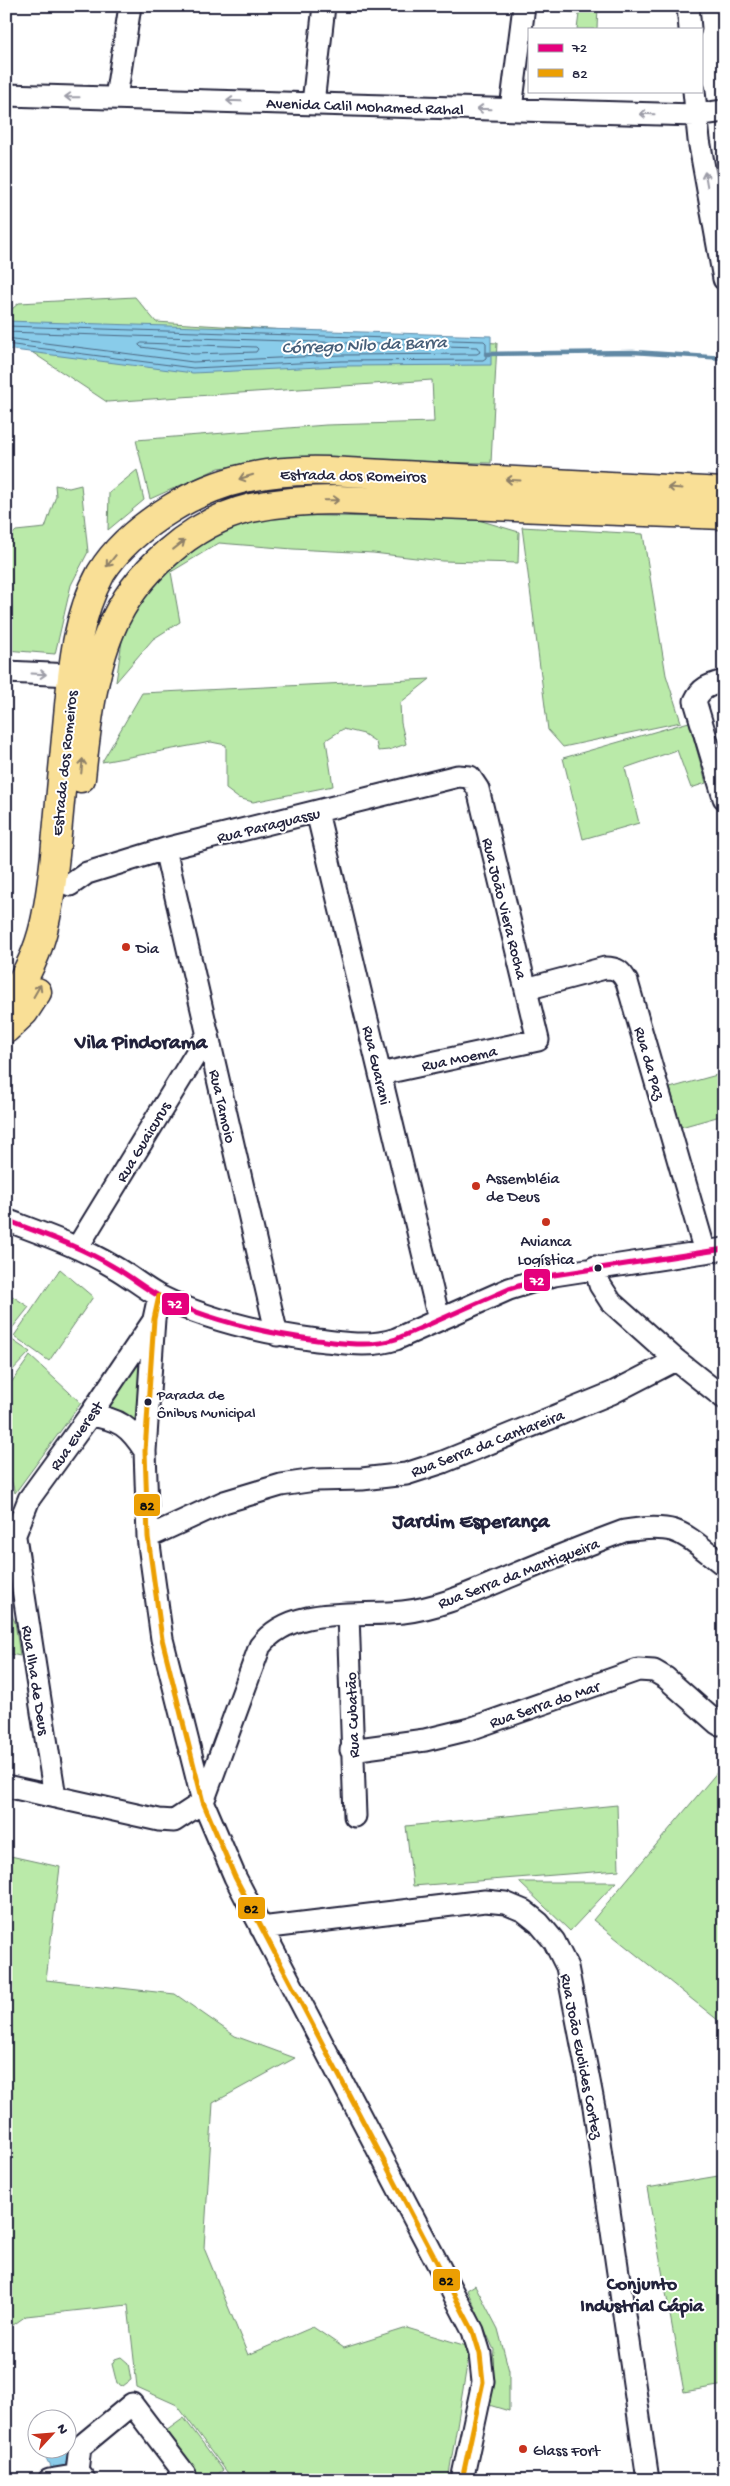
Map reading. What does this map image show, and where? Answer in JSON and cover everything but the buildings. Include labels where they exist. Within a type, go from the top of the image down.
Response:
[{"type":"main road","name":"Estrada dos Romeiros","points":[[6,1003],[17,991],[39,948],[49,908],[72,676],[77,642],[88,602],[102,572],[125,544],[157,516],[182,502],[252,475],[279,471],[329,471],[724,492]]},
{"type":"main road","name":"Estrada dos Romeiros","points":[[6,1029],[24,1012],[52,964],[63,930],[70,885],[84,744],[100,664],[111,629],[124,603],[143,577],[193,535],[220,520],[249,509],[307,500],[718,513]]},
{"type":"street","points":[[116,98],[130,6]]},
{"type":"street","points":[[313,103],[324,6]]},
{"type":"street","points":[[511,109],[524,6]]},
{"type":"street","points":[[688,6],[690,28]]},
{"type":"street","points":[[694,92],[695,115],[724,279]]},
{"type":"street","name":"Avenida Calil Mohamed Rahal","points":[[6,96],[695,115],[724,111]]},
{"type":"street","points":[[6,672],[72,676]]},
{"type":"street","points":[[724,681],[710,684],[700,691],[696,701],[724,798]]},
{"type":"street","name":"Rua Paraguassu","points":[[70,885],[87,873],[165,849],[458,776],[470,777]]},
{"type":"street","name":"Rua João Viera Rocha","points":[[470,777],[478,789],[538,1040]]},
{"type":"street","name":"Rua Guarani","points":[[317,812],[439,1319]]},
{"type":"street","name":"Rua Tamoio","points":[[165,849],[276,1335]]},
{"type":"street","name":"Rua da Paz","points":[[526,989],[605,968],[614,968],[622,972],[627,982],[714,1250]]},
{"type":"street","name":"Rua Guaicurus","points":[[77,1248],[208,1034]]},
{"type":"street","name":"Rua Moema","points":[[380,1074],[538,1040]]},
{"type":"street","points":[[6,1220],[77,1248],[114,1267],[159,1296],[193,1310],[276,1335],[356,1345],[377,1345],[396,1339],[509,1289],[554,1275],[595,1267],[714,1250]]},
{"type":"street","points":[[595,1267],[600,1285],[611,1302],[676,1360],[724,1398]]},
{"type":"street","points":[[159,1296],[154,1319],[145,1451],[148,1537],[162,1639],[203,1802],[235,1876],[261,1928],[474,2331],[480,2354],[482,2382],[462,2480]]},
{"type":"street","name":"Rua Everest","points":[[6,1557],[29,1499],[90,1415],[154,1319]]},
{"type":"street","name":"Rua Serra da Cantareira","points":[[148,1537],[224,1502],[281,1485],[315,1480],[362,1480],[406,1474],[443,1462],[612,1393],[676,1360]]},
{"type":"street","points":[[90,1415],[109,1418],[123,1424],[134,1433],[145,1451]]},
{"type":"street","name":"Rua Serra da Mantiqueira","points":[[203,1802],[260,1646],[268,1635],[278,1629],[324,1615],[404,1612],[455,1599],[624,1531],[650,1527],[669,1528],[686,1535],[724,1565]]},
{"type":"street","name":"Rua Ilha de Deus","points":[[15,1534],[55,1797]]},
{"type":"street","name":"Rua Cubatão","points":[[348,1614],[351,1750],[355,1816]]},
{"type":"street","name":"Rua Serra do Mar","points":[[351,1750],[425,1740],[470,1729],[638,1670],[654,1672],[666,1678],[718,1724]]},
{"type":"street","points":[[6,1786],[159,1820],[174,1821],[203,1802]]},
{"type":"street","name":"Rua João Euclides Cortez","points":[[261,1928],[485,1901],[505,1903],[524,1911],[539,1923],[554,1941],[567,1967],[588,2072],[648,2480]]},
{"type":"street","points":[[84,2480],[77,2471],[80,2447],[112,2410],[132,2404],[186,2474],[182,2478]]},
{"type":"street","points":[[49,2480],[73,2476],[84,2480]]},
{"type":"green space","points":[[557,6],[598,6],[597,28],[577,28],[579,14],[557,9]]},
{"type":"green space","points":[[135,297],[156,322],[497,343],[491,463],[279,460],[219,468],[150,499],[136,440],[326,425],[434,422],[432,380],[107,402],[6,335],[6,314],[19,303]]},
{"type":"green space","points":[[137,470],[144,500],[108,530],[109,493]]},
{"type":"green space","points":[[55,485],[69,488],[81,485],[88,552],[71,585],[55,654],[6,650],[6,595],[12,595],[6,575],[6,540],[16,531],[45,528],[56,496]]},
{"type":"green space","points":[[282,515],[475,519],[519,532],[518,563],[442,561],[373,553],[219,543],[171,572],[180,622],[153,639],[116,682],[123,634],[136,598],[165,567],[223,528]]},
{"type":"green space","points":[[522,527],[643,534],[666,675],[681,722],[563,747],[548,730]]},
{"type":"green space","points":[[430,679],[400,703],[401,723],[406,744],[389,750],[378,751],[376,742],[364,734],[343,729],[326,740],[333,786],[253,802],[238,798],[226,789],[226,745],[211,742],[102,762],[142,693]]},
{"type":"green space","points":[[689,722],[706,783],[691,788],[677,750],[625,768],[639,823],[583,839],[563,758]]},
{"type":"green space","points":[[724,1073],[724,1115],[681,1127],[670,1088]]},
{"type":"green space","points":[[60,1269],[93,1297],[49,1361],[14,1336]]},
{"type":"green space","points":[[6,1292],[29,1307],[6,1336]]},
{"type":"green space","points":[[9,1338],[30,1352],[6,1377],[6,1342]]},
{"type":"green space","points":[[30,1356],[81,1403],[15,1493],[6,1463],[6,1390]]},
{"type":"green space","points":[[135,1363],[146,1366],[138,1428],[102,1410]]},
{"type":"green space","points":[[6,1614],[11,1614],[15,1622],[20,1656],[6,1653]]},
{"type":"green space","points":[[724,1764],[724,2025],[593,1920]]},
{"type":"green space","points":[[617,1805],[619,1870],[413,1886],[406,1826]]},
{"type":"green space","points":[[6,1855],[60,1867],[46,1980],[175,1994],[235,2036],[295,2058],[213,2103],[204,2248],[248,2355],[313,2327],[344,2348],[407,2328],[470,2347],[448,2480],[233,2480],[177,2405],[137,2387],[128,2305],[26,2316],[6,2330]]},
{"type":"green space","points":[[519,1882],[616,1882],[570,1931]]},
{"type":"green space","points":[[724,2175],[724,2385],[684,2392],[647,2188]]},
{"type":"green space","points":[[475,2285],[498,2329],[509,2371],[509,2411],[489,2405],[494,2350],[467,2290]]},
{"type":"green space","points":[[121,2357],[128,2363],[131,2380],[123,2386],[117,2384],[112,2364],[115,2359]]},
{"type":"green space","points":[[184,2418],[223,2470],[211,2480],[193,2480],[159,2436]]},
{"type":"water","points":[[6,321],[491,336],[491,365],[341,366],[193,373],[6,349]]},
{"type":"water","points":[[73,2458],[74,2464],[52,2471],[46,2459]]},
{"type":"waterway","name":"Córrego Nilo da Barra","points":[[486,354],[633,352],[724,358]]},
{"type":"transit line","name":"72","points":[[6,1220],[88,1253],[159,1296],[196,1312],[216,1319],[277,1334],[357,1344],[386,1342],[396,1339],[509,1289],[554,1275],[724,1249]]},
{"type":"transit line","name":"82","points":[[159,1296],[154,1319],[145,1451],[148,1537],[162,1639],[203,1802],[235,1877],[473,2331],[480,2354],[483,2382],[462,2480]]},
{"type":"place","name":"Dia","points":[[126,947]]},
{"type":"place","name":"Assembléia de Deus","points":[[476,1186]]},
{"type":"place","name":"Avianca Logística","points":[[546,1222]]},
{"type":"place","name":"Parada de Ônibus Municipal","points":[[148,1402]]},
{"type":"place","name":"Glass Fort","points":[[523,2449]]},
{"type":"district","name":"Vila Pindorama","points":[[141,1041]]},
{"type":"district","name":"Jardim Esperança","points":[[471,1520]]},
{"type":"district","name":"Conjunto Industrial Cápia","points":[[642,2293]]}]
